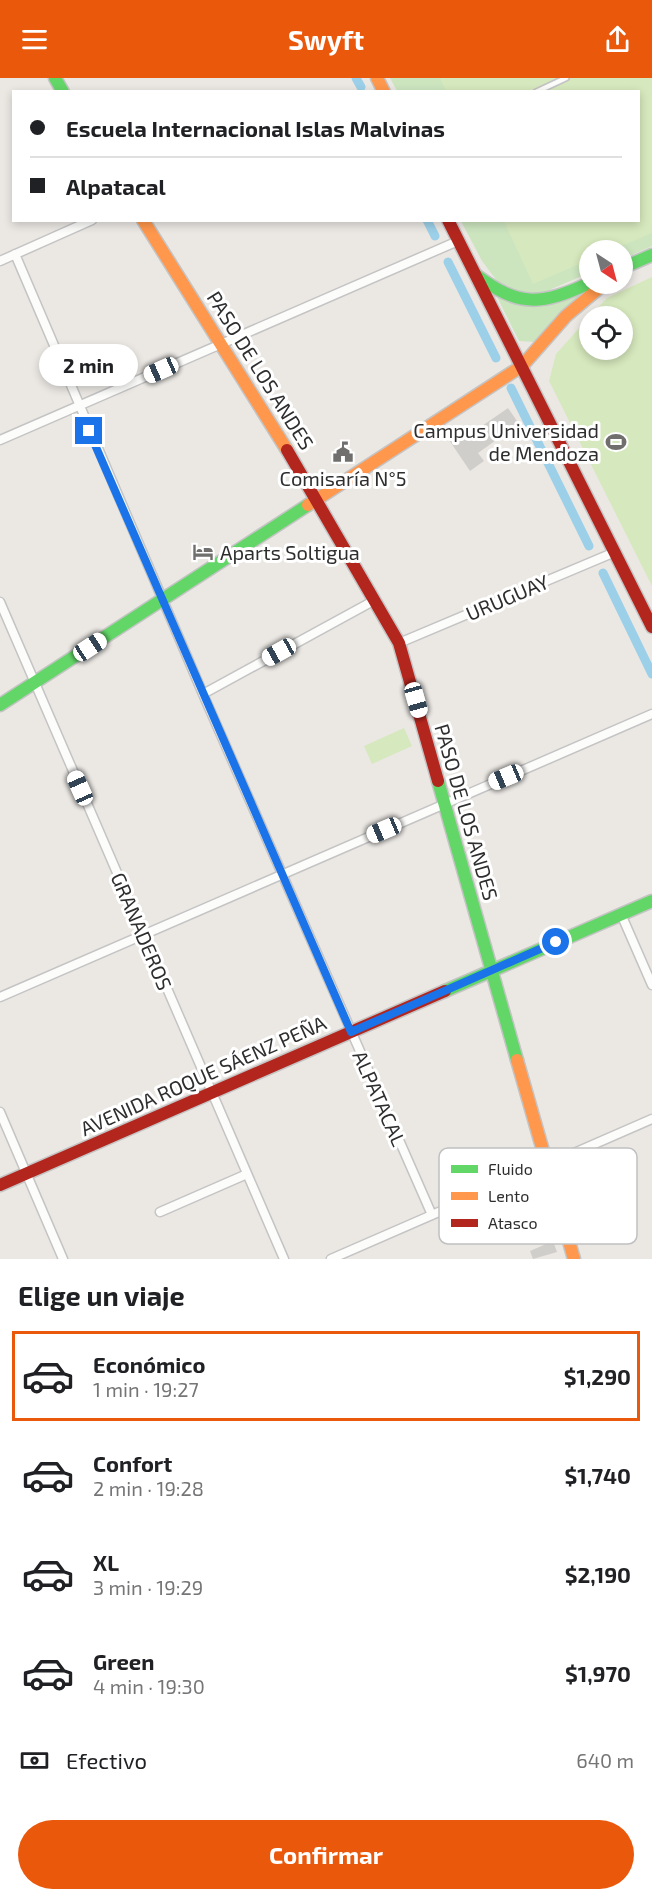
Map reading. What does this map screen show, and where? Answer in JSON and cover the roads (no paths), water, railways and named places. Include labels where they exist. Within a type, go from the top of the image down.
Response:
[{"type":"street","points":[[0,261],[87,222]]},
{"type":"street","name":"PASO DE LOS ANDES","points":[[144,222],[222,343],[317,499],[399,643],[542,1148]]},
{"type":"street","points":[[449,222],[652,627]]},
{"type":"street","points":[[0,440],[458,241]]},
{"type":"street","name":"ALPATACAL","points":[[15,254],[203,694],[432,1215]]},
{"type":"street","points":[[633,263],[652,255]]},
{"type":"street","points":[[475,274],[493,289],[529,303],[579,287]]},
{"type":"street","points":[[0,705],[522,366],[566,316],[591,294]]},
{"type":"street","name":"URUGUAY","points":[[399,643],[615,552]]},
{"type":"street","points":[[203,694],[375,600]]},
{"type":"street","name":"GRANADEROS","points":[[0,602],[284,1259]]},
{"type":"street","points":[[0,997],[652,714]]},
{"type":"street","name":"AVENIDA ROQUE SÁENZ PEÑA","points":[[0,1185],[652,901]]},
{"type":"street","points":[[621,914],[652,985]]},
{"type":"street","points":[[0,1112],[63,1259]]},
{"type":"street","points":[[586,1148],[652,1119]]},
{"type":"street","points":[[160,1212],[247,1174]]},
{"type":"street","points":[[331,1259],[439,1212]]},
{"type":"street","name":"PASO DE LOS ANDES","points":[[570,1244],[574,1259]]},
{"type":"lane","points":[[540,90],[566,78]]},
{"type":"waterway","points":[[356,78],[361,87]]},
{"type":"waterway","points":[[428,222],[435,236]]},
{"type":"waterway","points":[[448,262],[496,358]]},
{"type":"waterway","points":[[511,388],[589,546]]},
{"type":"waterway","points":[[603,573],[652,674]]},
{"type":"place","name":"Campus Universidad de Mendoza","points":[[616,442]]},
{"type":"place","name":"Comisaría N°5","points":[[343,452]]},
{"type":"place","name":"Aparts Soltigua","points":[[203,552]]}]
